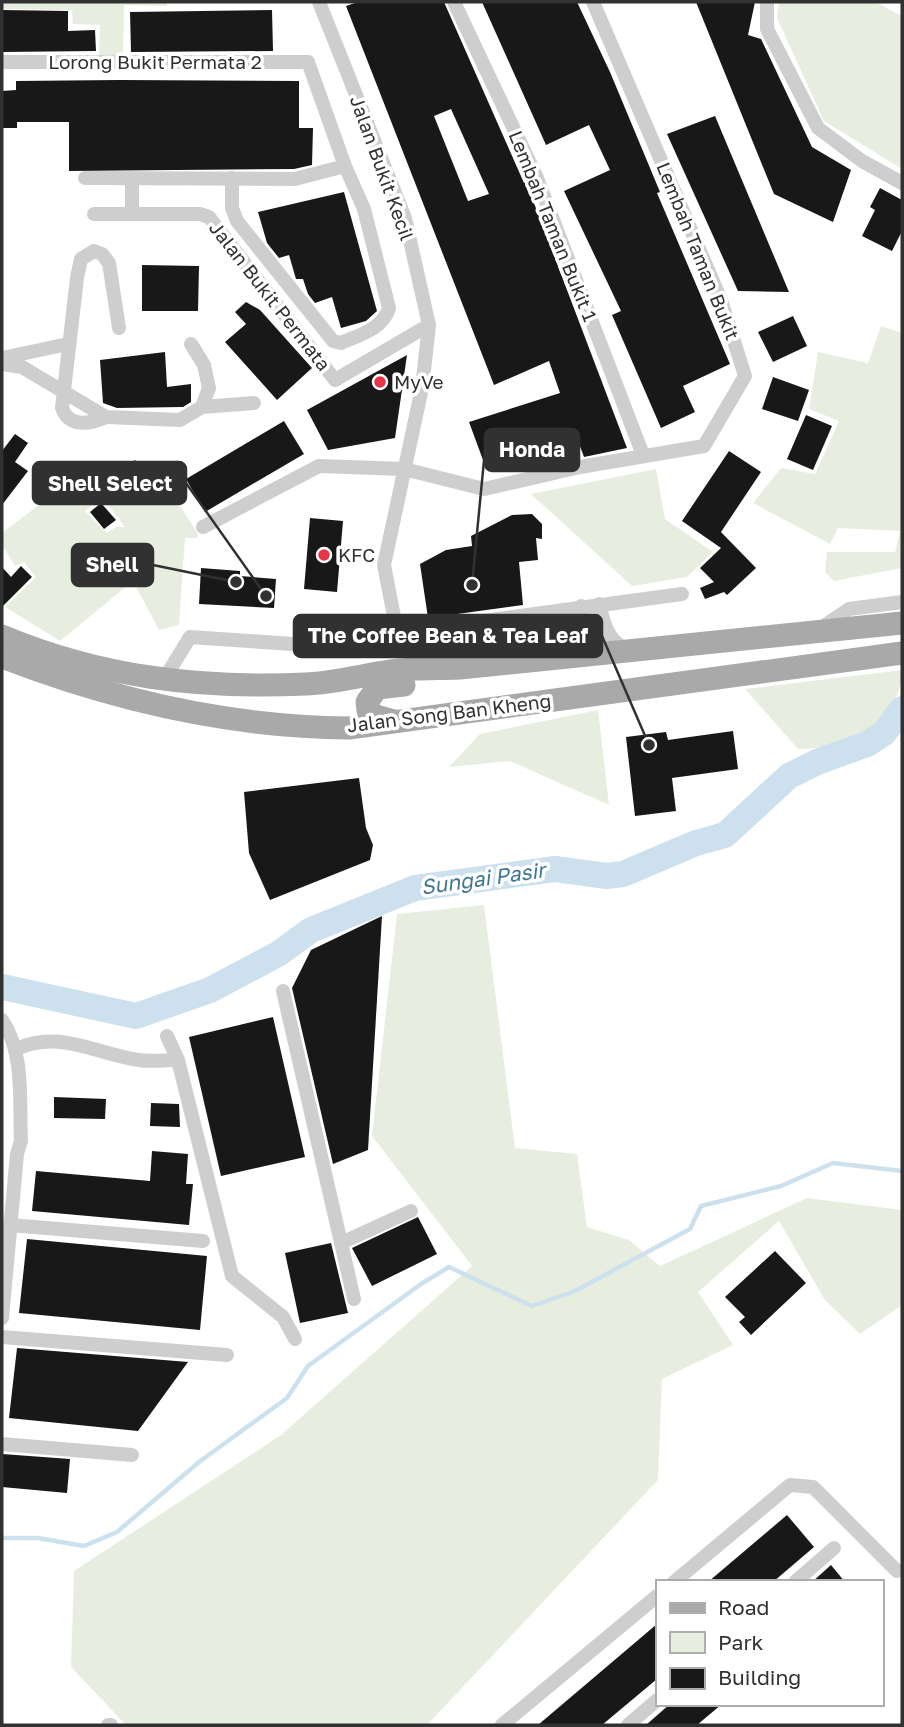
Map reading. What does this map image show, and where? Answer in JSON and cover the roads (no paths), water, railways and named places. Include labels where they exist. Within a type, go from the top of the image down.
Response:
[{"type":"main road","points":[[2,636],[40,652],[99,670],[163,681],[237,685],[309,684],[394,671],[460,668],[631,652],[819,629],[902,623]]},
{"type":"main road","name":"Jalan Song Ban Kheng","points":[[2,657],[47,674],[200,715],[311,727],[400,722],[902,653]]},
{"type":"main road","points":[[400,722],[376,716],[368,710],[371,694],[377,688],[567,668],[584,664],[593,654]]},
{"type":"street","name":"Jalan Bukit Kecil","points":[[319,2],[405,218],[429,325],[422,388],[384,565],[397,633],[399,642],[417,658],[460,668]]},
{"type":"street","name":"Lembah Taman Bukit 1","points":[[454,2],[537,178],[643,455]]},
{"type":"street","name":"Lembah Taman Bukit","points":[[203,527],[319,466],[404,469],[484,489],[643,455],[704,446],[745,376],[721,300],[593,2]]},
{"type":"street","points":[[767,2],[767,29],[818,128],[862,162],[902,183]]},
{"type":"street","name":"Lorong Bukit Permata 2","points":[[2,62],[308,62],[345,166]]},
{"type":"street","points":[[85,178],[232,178],[295,179],[345,166],[364,209],[388,308],[386,319],[377,327],[341,343],[327,335],[237,221],[232,208],[232,178]]},
{"type":"street","points":[[131,178],[131,214]]},
{"type":"street","name":"Jalan Bukit Permata","points":[[94,214],[200,214],[209,217],[335,380],[429,325]]},
{"type":"street","points":[[119,328],[109,263],[102,254],[94,251],[81,259],[68,344],[66,391],[62,408],[65,416],[76,423],[92,423],[106,417],[180,420],[202,407],[254,403]]},
{"type":"street","points":[[2,358],[68,344]]},
{"type":"street","points":[[191,344],[204,365],[209,388],[202,407]]},
{"type":"street","points":[[2,365],[22,367],[106,417]]},
{"type":"street","points":[[163,681],[190,637],[307,645],[682,594]]},
{"type":"street","points":[[819,629],[849,609],[902,602]]},
{"type":"street","points":[[599,604],[607,631],[617,646],[631,652]]},
{"type":"street","points":[[570,656],[580,638],[581,606]]},
{"type":"street","points":[[283,991],[354,1299]]},
{"type":"street","points":[[2,1020],[12,1034],[16,1049],[21,1142],[17,1154],[2,1318]]},
{"type":"street","points":[[167,1036],[178,1060],[232,1276],[283,1317],[295,1339]]},
{"type":"street","points":[[16,1049],[35,1040],[55,1040],[140,1060],[178,1060]]},
{"type":"street","points":[[341,1243],[411,1211]]},
{"type":"street","points":[[10,1225],[203,1241]]},
{"type":"street","points":[[2,1337],[226,1354]]},
{"type":"street","points":[[2,1444],[131,1455]]},
{"type":"street","points":[[676,1580],[790,1485],[813,1487],[897,1571]]},
{"type":"street","points":[[796,1580],[834,1548]]},
{"type":"street","points":[[502,1725],[656,1597]]},
{"type":"street","points":[[628,1725],[656,1701]]},
{"type":"waterway","name":"Sungai Pasir","points":[[2,987],[136,1016],[210,990],[278,954],[311,930],[415,888],[555,869],[607,876],[623,874],[696,843],[725,835],[789,776],[817,762],[867,744],[884,733],[902,709]]},
{"type":"waterway","points":[[2,1538],[38,1538],[84,1546],[117,1532],[199,1462],[287,1398],[308,1366],[421,1284],[449,1267],[532,1306],[575,1291],[690,1229],[701,1206],[781,1186],[833,1163],[902,1171]]},
{"type":"place","name":"MyVe","points":[[380,382]]},
{"type":"place","name":"KFC","points":[[324,555]]},
{"type":"place","name":"Shell","points":[[236,582]]},
{"type":"place","name":"Honda","points":[[472,585]]},
{"type":"place","name":"Shell Select","points":[[266,596]]},
{"type":"place","name":"The Coffee Bean & Tea Leaf","points":[[649,745]]}]
